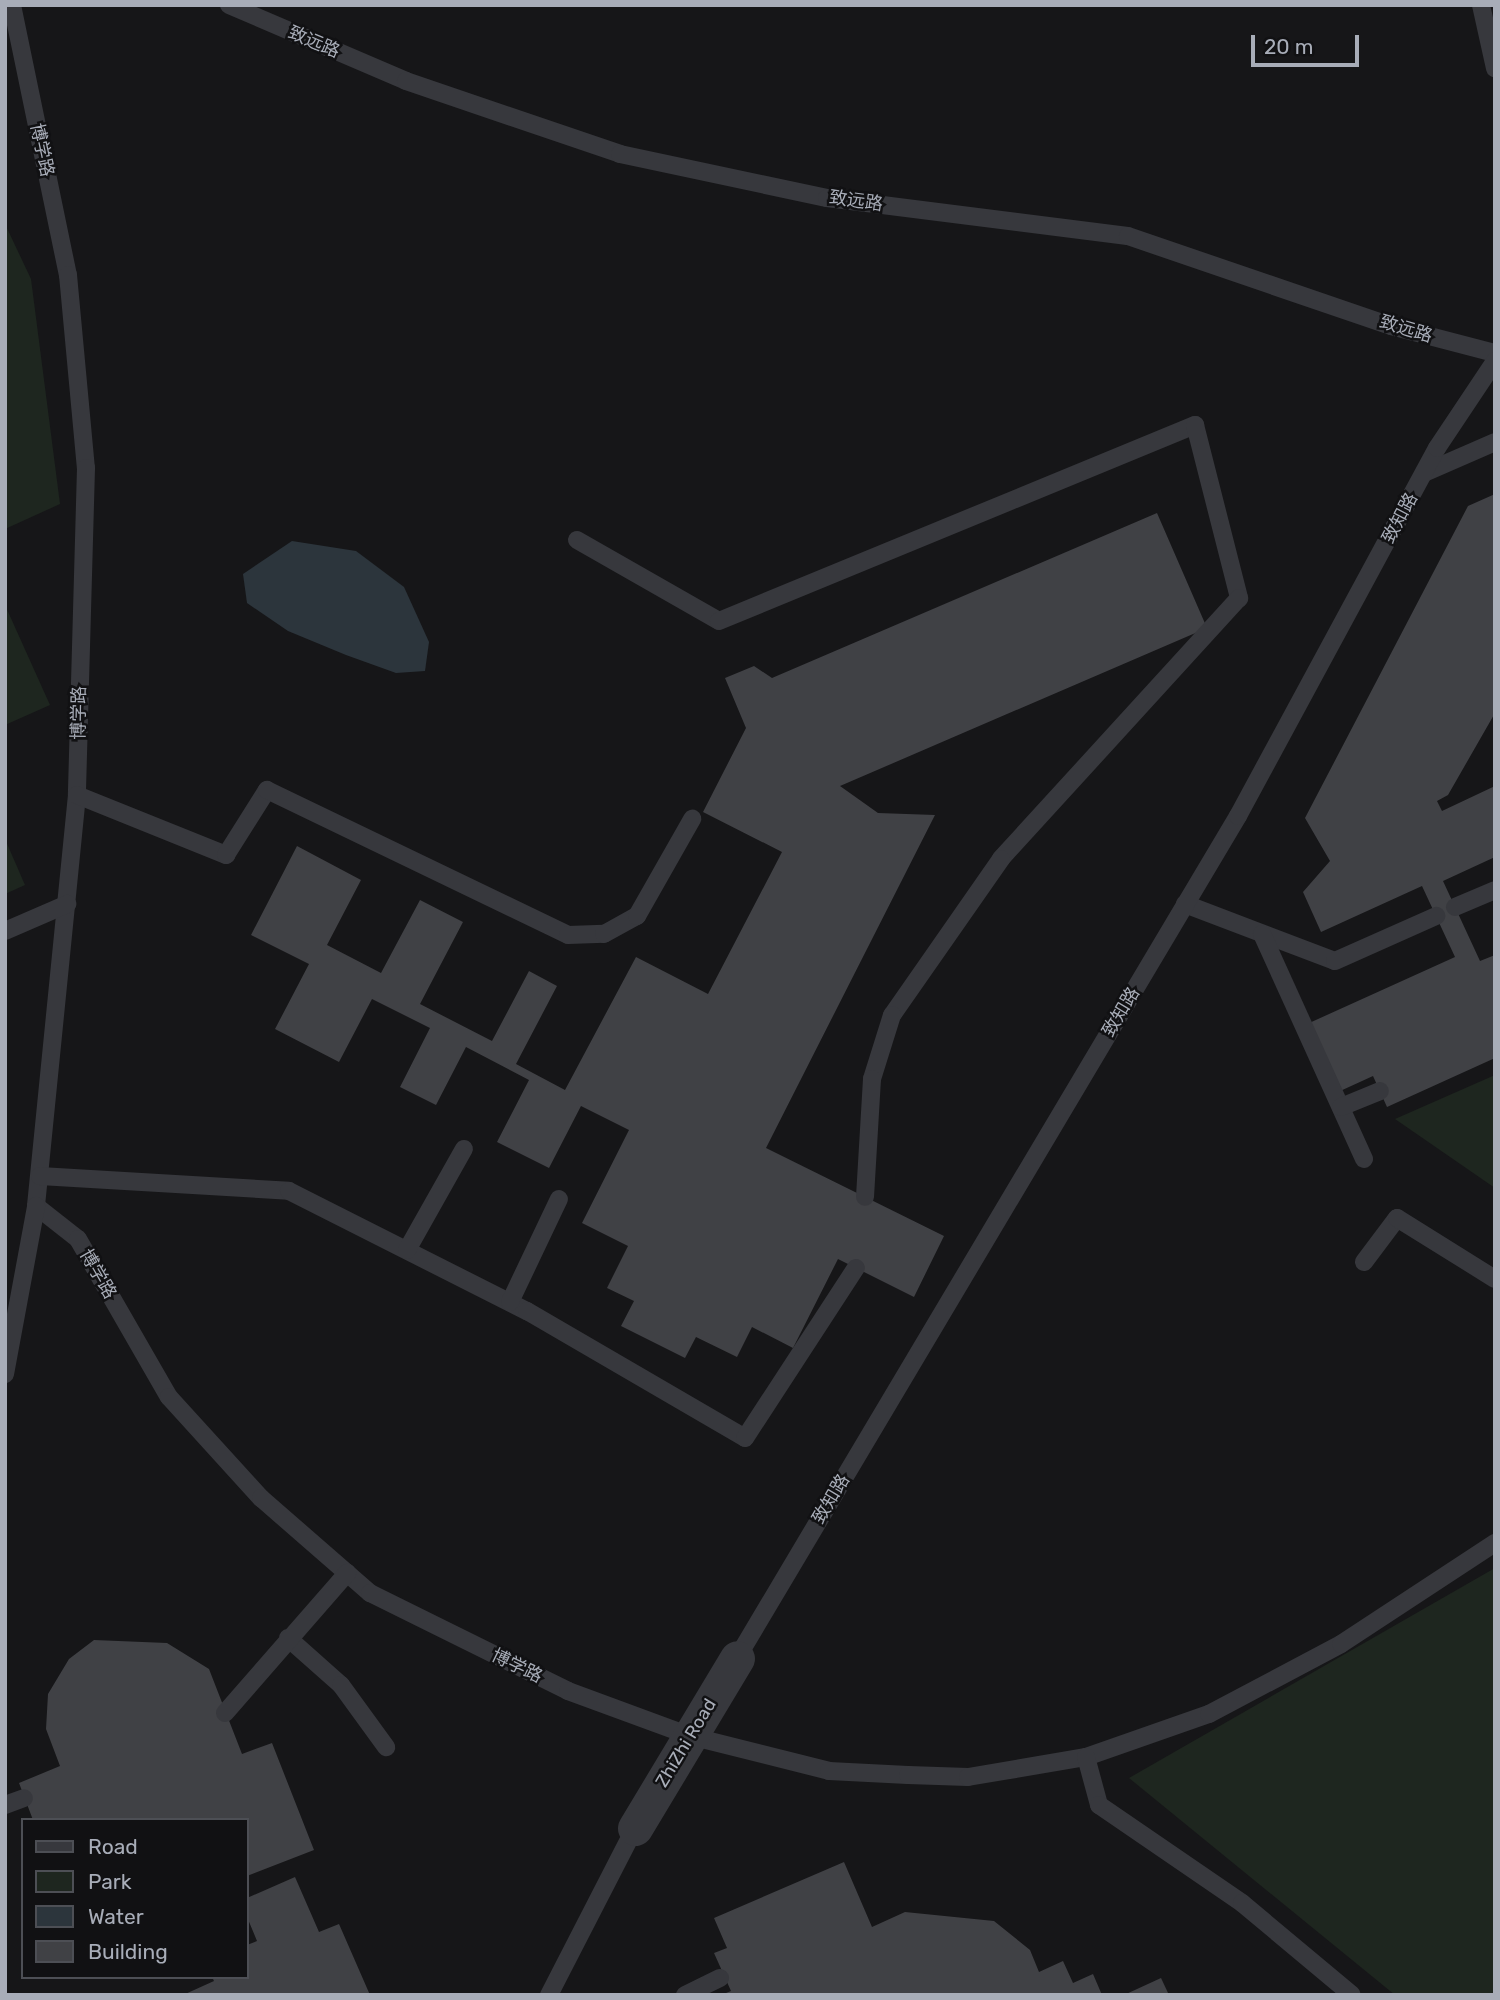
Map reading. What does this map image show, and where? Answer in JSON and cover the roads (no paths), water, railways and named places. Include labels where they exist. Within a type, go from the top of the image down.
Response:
[{"type":"street","name":"ZhiZhi Road","points":[[635,1828],[737,1658]]},
{"type":"lane","name":"博学路","points":[[12,5],[68,275],[86,468],[77,795],[36,1206],[78,1239],[169,1397],[261,1499],[370,1593],[568,1691],[690,1736],[829,1771],[968,1777],[1086,1758],[1209,1714],[1341,1644],[1495,1543]]},
{"type":"lane","name":"致远路","points":[[229,5],[406,81],[620,154],[827,198],[1128,236],[1391,326],[1495,354]]},
{"type":"lane","points":[[1481,5],[1495,68]]},
{"type":"lane","name":"致知路","points":[[737,1658],[1185,904],[1424,473],[1495,361]]},
{"type":"lane","points":[[577,540],[719,621],[1195,425],[1239,598],[1000,859],[892,1015],[872,1079],[865,1197]]},
{"type":"lane","points":[[1424,473],[1495,442]]},
{"type":"lane","points":[[77,795],[226,855],[267,790],[568,935],[604,933],[637,916],[692,819]]},
{"type":"lane","points":[[1455,907],[1495,890]]},
{"type":"lane","points":[[5,931],[67,904]]},
{"type":"lane","points":[[1185,904],[1335,961],[1436,916]]},
{"type":"lane","points":[[1262,934],[1364,1159]]},
{"type":"lane","points":[[1341,1107],[1380,1091]]},
{"type":"lane","points":[[407,1250],[464,1149]]},
{"type":"lane","points":[[40,1176],[289,1191],[510,1302],[745,1438],[856,1268]]},
{"type":"lane","points":[[510,1302],[559,1199]]},
{"type":"lane","points":[[5,1374],[36,1206]]},
{"type":"lane","points":[[1364,1262],[1397,1219],[1495,1279]]},
{"type":"lane","points":[[225,1713],[347,1573]]},
{"type":"lane","points":[[288,1638],[341,1685],[386,1747]]},
{"type":"lane","points":[[1086,1758],[1100,1805],[1242,1903],[1352,1995]]},
{"type":"lane","points":[[5,1805],[24,1798]]},
{"type":"lane","points":[[549,1995],[635,1828]]},
{"type":"lane","points":[[685,1995],[720,1978]]},
{"type":"water","points":[[292,541],[356,551],[404,587],[429,642],[425,671],[396,673],[346,655],[288,631],[247,603],[243,574]]}]
